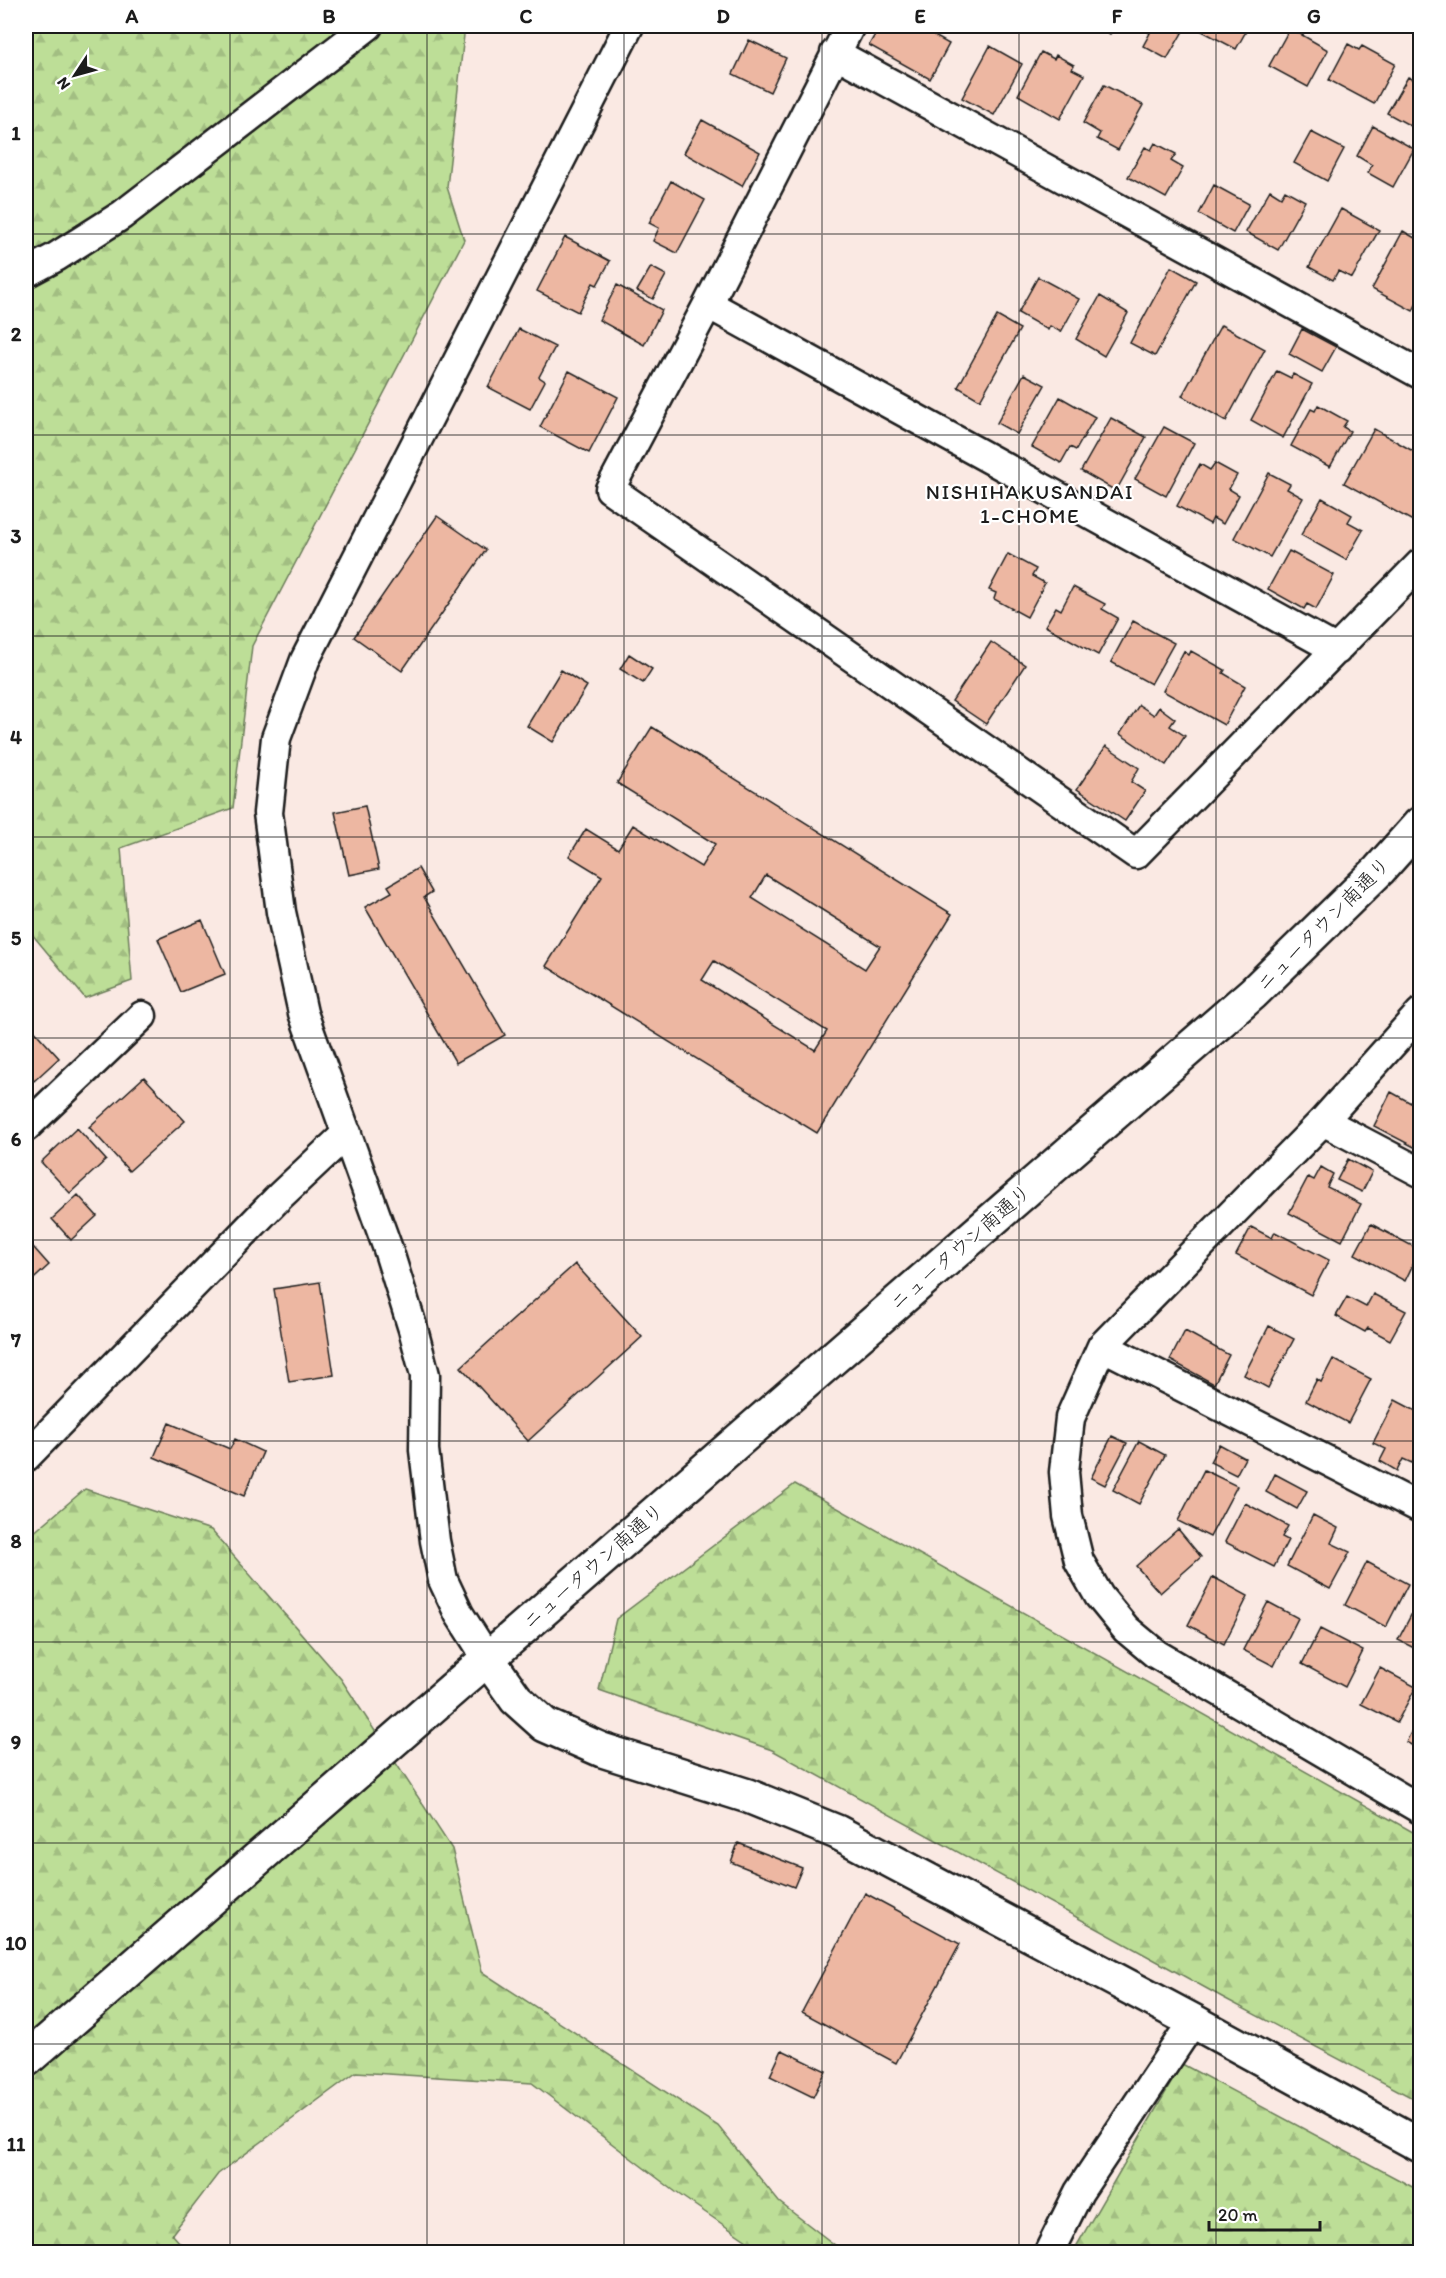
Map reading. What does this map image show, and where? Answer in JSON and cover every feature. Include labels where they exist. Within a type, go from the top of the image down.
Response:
[{"type":"street","points":[[26,273],[56,257],[122,215],[368,26]]},
{"type":"street","points":[[629,26],[305,660],[276,738],[268,813],[281,912],[303,1013],[388,1249],[425,1375],[424,1450],[435,1541],[443,1580],[459,1614],[487,1658],[516,1699],[545,1725],[602,1750],[748,1796],[837,1832],[1193,2021],[1420,2145]]},
{"type":"street","points":[[850,26],[708,304],[610,489],[1136,854],[1420,564]]},
{"type":"street","points":[[835,53],[1420,374]]},
{"type":"street","points":[[708,304],[1337,650]]},
{"type":"street","name":"ニュータウン南通り","points":[[26,2060],[1253,993],[1379,870],[1420,824]]},
{"type":"street","points":[[1420,1013],[1323,1121],[1102,1346],[1070,1418],[1064,1472],[1068,1515],[1079,1561],[1099,1596],[1126,1629],[1156,1654],[1420,1809]]},
{"type":"street","points":[[26,1125],[142,1016]]},
{"type":"street","points":[[1323,1121],[1420,1172]]},
{"type":"street","points":[[26,1457],[280,1196],[347,1133]]},
{"type":"street","points":[[1102,1346],[1420,1508]]},
{"type":"street","points":[[1049,2253],[1079,2192],[1193,2021]]},
{"type":"green space","points":[[26,26],[465,26],[447,187],[464,240],[252,646],[233,808],[121,848],[132,981],[85,998],[26,927]]},
{"type":"green space","points":[[795,1484],[1420,1836],[1420,2102],[1222,1997],[772,1750],[599,1690],[616,1619]]},
{"type":"green space","points":[[85,1489],[211,1530],[341,1679],[452,1849],[482,1972],[718,2126],[779,2202],[844,2252],[763,2252],[677,2193],[532,2083],[356,2072],[218,2174],[172,2234],[188,2252],[26,2252],[26,1539]]},
{"type":"green space","points":[[1182,2064],[1420,2191],[1420,2252],[1073,2252]]},
{"type":"building","points":[[880,26],[917,26],[949,44],[930,79],[869,45]]},
{"type":"building","points":[[1095,26],[1115,26],[1110,34]]},
{"type":"building","points":[[1139,26],[1186,26],[1167,59],[1143,46],[1150,33]]},
{"type":"building","points":[[1203,26],[1249,26],[1236,49],[1200,30]]},
{"type":"building","points":[[1290,28],[1328,50],[1308,87],[1269,66]]},
{"type":"building","points":[[749,40],[786,58],[770,92],[733,74]]},
{"type":"building","points":[[1348,44],[1359,50],[1362,46],[1395,64],[1374,104],[1329,80]]},
{"type":"building","points":[[990,46],[1022,64],[994,115],[962,98]]},
{"type":"building","points":[[1041,52],[1054,59],[1056,55],[1074,65],[1072,69],[1084,75],[1060,119],[1018,95]]},
{"type":"building","points":[[1408,77],[1420,83],[1420,131],[1387,113]]},
{"type":"building","points":[[1104,85],[1143,105],[1118,150],[1097,139],[1100,133],[1083,123]]},
{"type":"building","points":[[702,120],[760,152],[742,186],[684,153]]},
{"type":"building","points":[[1373,126],[1414,149],[1393,187],[1368,173],[1372,165],[1357,156]]},
{"type":"building","points":[[1311,132],[1344,149],[1327,181],[1294,163]]},
{"type":"building","points":[[1155,143],[1176,154],[1171,161],[1183,168],[1166,198],[1128,177],[1145,147],[1151,150]]},
{"type":"building","points":[[671,181],[705,200],[677,253],[653,241],[659,228],[649,223]]},
{"type":"building","points":[[1214,185],[1249,204],[1233,233],[1199,214]]},
{"type":"building","points":[[1270,190],[1281,197],[1285,190],[1305,201],[1278,250],[1246,232]]},
{"type":"building","points":[[1341,209],[1379,230],[1352,278],[1338,271],[1333,280],[1309,267]]},
{"type":"building","points":[[1403,231],[1420,241],[1420,296],[1413,311],[1372,289]]},
{"type":"building","points":[[565,237],[610,261],[597,285],[593,283],[578,312],[537,291]]},
{"type":"building","points":[[651,267],[666,275],[653,299],[637,291]]},
{"type":"building","points":[[1171,267],[1196,281],[1155,356],[1130,343]]},
{"type":"building","points":[[1038,277],[1079,299],[1061,332],[1050,326],[1048,330],[1018,313]]},
{"type":"building","points":[[617,285],[662,310],[644,345],[599,320]]},
{"type":"building","points":[[1100,296],[1128,313],[1104,356],[1076,339]]},
{"type":"building","points":[[997,316],[1020,329],[980,400],[958,387]]},
{"type":"building","points":[[1221,325],[1265,349],[1226,421],[1182,396]]},
{"type":"building","points":[[519,329],[555,347],[539,377],[545,381],[530,409],[488,387]]},
{"type":"building","points":[[1302,329],[1336,347],[1322,372],[1289,354]]},
{"type":"building","points":[[569,371],[618,397],[589,453],[540,427]]},
{"type":"building","points":[[1277,371],[1291,378],[1293,374],[1312,384],[1283,438],[1251,420]]},
{"type":"building","points":[[1024,374],[1045,385],[1017,434],[997,423]]},
{"type":"building","points":[[1060,397],[1095,417],[1076,450],[1070,447],[1061,463],[1032,447]]},
{"type":"building","points":[[1318,405],[1347,421],[1343,427],[1350,431],[1330,467],[1291,446],[1311,409],[1315,411]]},
{"type":"building","points":[[1111,418],[1146,437],[1116,491],[1081,471]]},
{"type":"building","points":[[1164,427],[1194,443],[1166,496],[1135,479]]},
{"type":"building","points":[[1374,429],[1420,455],[1420,525],[1344,483]]},
{"type":"building","points":[[1215,463],[1237,475],[1229,489],[1239,495],[1223,524],[1213,518],[1210,524],[1177,506],[1200,464],[1210,470]]},
{"type":"building","points":[[1269,473],[1290,484],[1287,489],[1303,498],[1270,557],[1234,538]]},
{"type":"building","points":[[1322,498],[1352,515],[1348,522],[1363,530],[1346,560],[1301,535]]},
{"type":"building","points":[[437,516],[486,550],[402,671],[354,637]]},
{"type":"building","points":[[1289,551],[1334,575],[1316,609],[1307,604],[1304,609],[1268,589]]},
{"type":"building","points":[[1008,554],[1036,569],[1032,576],[1045,583],[1027,617],[994,599],[996,593],[989,590]]},
{"type":"building","points":[[1073,587],[1105,604],[1102,609],[1118,618],[1098,655],[1045,626],[1056,607],[1061,610]]},
{"type":"building","points":[[1133,621],[1174,643],[1151,684],[1111,662]]},
{"type":"building","points":[[991,642],[1025,665],[986,724],[952,701]]},
{"type":"building","points":[[1184,651],[1189,655],[1191,651],[1225,670],[1223,673],[1245,686],[1224,725],[1163,691]]},
{"type":"building","points":[[629,654],[652,669],[643,683],[620,669]]},
{"type":"building","points":[[561,670],[587,686],[553,742],[527,726]]},
{"type":"building","points":[[1139,705],[1154,715],[1159,707],[1175,719],[1170,726],[1185,736],[1166,765],[1120,734]]},
{"type":"building","points":[[652,727],[952,914],[817,1133],[546,966],[602,876],[569,856],[586,829],[618,849],[633,825],[701,867],[715,844],[617,783]],"holes":[[[766,875],[880,946],[865,969],[752,898]],[[714,961],[827,1031],[815,1050],[702,980]]]},
{"type":"building","points":[[1106,746],[1139,768],[1131,782],[1145,791],[1125,821],[1077,789]]},
{"type":"building","points":[[365,806],[379,869],[349,875],[335,812]]},
{"type":"building","points":[[418,868],[432,892],[424,897],[505,1035],[456,1063],[365,907],[392,892],[388,886]]},
{"type":"building","points":[[202,920],[225,974],[181,992],[158,939]]},
{"type":"building","points":[[29,1025],[59,1058],[34,1081],[26,1071],[26,1028]]},
{"type":"building","points":[[144,1077],[185,1121],[129,1171],[89,1127]]},
{"type":"building","points":[[1391,1092],[1420,1108],[1420,1140],[1416,1148],[1374,1126]]},
{"type":"building","points":[[77,1128],[106,1160],[70,1193],[41,1162]]},
{"type":"building","points":[[1348,1159],[1372,1172],[1362,1192],[1337,1180]]},
{"type":"building","points":[[1321,1167],[1333,1174],[1327,1187],[1361,1204],[1342,1241],[1289,1213],[1308,1177],[1314,1180]]},
{"type":"building","points":[[78,1195],[97,1216],[71,1240],[52,1219]]},
{"type":"building","points":[[1371,1224],[1420,1250],[1405,1281],[1355,1254]]},
{"type":"building","points":[[1251,1227],[1272,1238],[1275,1232],[1329,1260],[1311,1295],[1236,1255]]},
{"type":"building","points":[[26,1239],[49,1265],[26,1286]]},
{"type":"building","points":[[575,1264],[642,1337],[528,1441],[461,1367]]},
{"type":"building","points":[[320,1282],[334,1375],[289,1382],[274,1289]]},
{"type":"building","points":[[1373,1294],[1406,1311],[1390,1340],[1368,1328],[1365,1332],[1336,1316],[1347,1297],[1366,1307]]},
{"type":"building","points":[[1269,1326],[1294,1339],[1268,1388],[1244,1375]]},
{"type":"building","points":[[1185,1331],[1229,1355],[1214,1384],[1170,1360]]},
{"type":"building","points":[[1333,1359],[1371,1379],[1348,1423],[1306,1401],[1317,1379],[1321,1382]]},
{"type":"building","points":[[1395,1400],[1420,1413],[1420,1447],[1412,1463],[1403,1459],[1397,1471],[1380,1461],[1386,1449],[1373,1443]]},
{"type":"building","points":[[169,1423],[230,1449],[235,1439],[263,1452],[244,1496],[154,1457]]},
{"type":"building","points":[[1112,1436],[1127,1443],[1105,1485],[1091,1478]]},
{"type":"building","points":[[1139,1441],[1165,1455],[1139,1504],[1113,1490]]},
{"type":"building","points":[[1219,1444],[1245,1458],[1236,1475],[1210,1462]]},
{"type":"building","points":[[1204,1470],[1237,1486],[1210,1537],[1178,1521]]},
{"type":"building","points":[[1275,1474],[1307,1491],[1297,1509],[1266,1492]]},
{"type":"building","points":[[1245,1503],[1288,1526],[1282,1537],[1288,1540],[1274,1567],[1225,1542]]},
{"type":"building","points":[[1313,1515],[1338,1528],[1331,1543],[1350,1552],[1330,1589],[1287,1566]]},
{"type":"building","points":[[1178,1529],[1201,1557],[1160,1593],[1136,1566]]},
{"type":"building","points":[[1367,1562],[1408,1584],[1386,1627],[1345,1605]]},
{"type":"building","points":[[1213,1577],[1248,1596],[1224,1644],[1188,1625]]},
{"type":"building","points":[[1420,1600],[1420,1651],[1398,1640]]},
{"type":"building","points":[[1268,1602],[1298,1618],[1274,1666],[1243,1650]]},
{"type":"building","points":[[1320,1629],[1363,1651],[1345,1687],[1302,1664]]},
{"type":"building","points":[[1380,1668],[1416,1687],[1397,1722],[1361,1704]]},
{"type":"building","points":[[1420,1715],[1420,1750],[1406,1742]]},
{"type":"building","points":[[738,1843],[802,1868],[794,1887],[731,1862]]},
{"type":"building","points":[[865,1893],[960,1944],[896,2063],[802,2012]]},
{"type":"building","points":[[782,2050],[826,2071],[813,2097],[770,2076]]},
{"type":"district","name":"NISHIHAKUSANDAI 1-CHOME","points":[[1030,503]]}]
